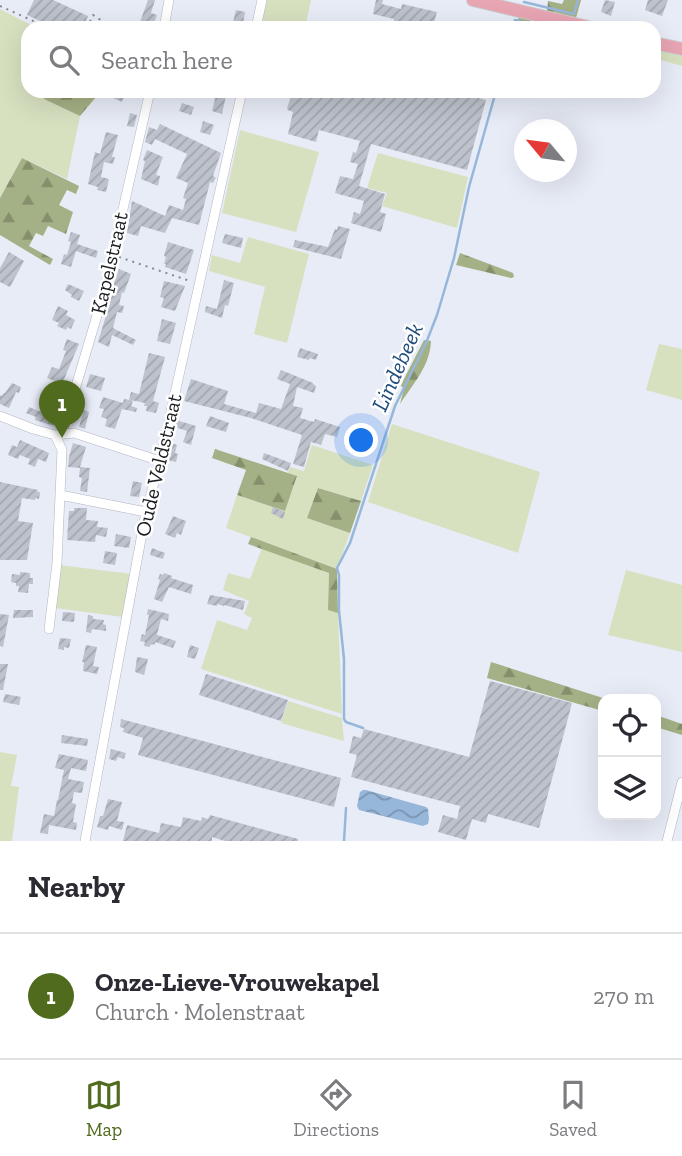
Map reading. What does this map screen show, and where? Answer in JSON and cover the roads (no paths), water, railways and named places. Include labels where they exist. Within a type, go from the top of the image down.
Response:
[{"type":"main road","points":[[473,0],[562,21]]},
{"type":"main road","points":[[661,44],[682,49]]},
{"type":"street","points":[[165,21],[169,0]]},
{"type":"street","points":[[258,21],[262,0]]},
{"type":"street","name":"Kapelstraat","points":[[49,629],[57,563],[62,450],[58,434],[104,292],[148,98]]},
{"type":"street","name":"Oude Veldstraat","points":[[85,841],[146,512],[160,461],[240,98]]},
{"type":"street","points":[[0,416],[33,429],[58,434],[74,433],[160,461]]},
{"type":"street","points":[[60,495],[146,512]]},
{"type":"street","points":[[667,841],[682,782]]},
{"type":"water","points":[[363,790],[426,807],[428,824],[423,826],[359,810],[357,806],[360,792]]},
{"type":"waterway","name":"Lindebeek","points":[[524,2],[574,14],[578,0]]},
{"type":"waterway","name":"Lindebeek","points":[[515,21],[520,21]]},
{"type":"waterway","name":"Lindebeek","points":[[363,728],[344,719],[344,659],[337,568],[350,543],[395,406],[437,315],[494,98]]},
{"type":"waterway","name":"Lindebeek","points":[[344,841],[346,808]]},
{"type":"place","name":"Onze-Lieve-Vrouwekapel","points":[[62,438]]}]
